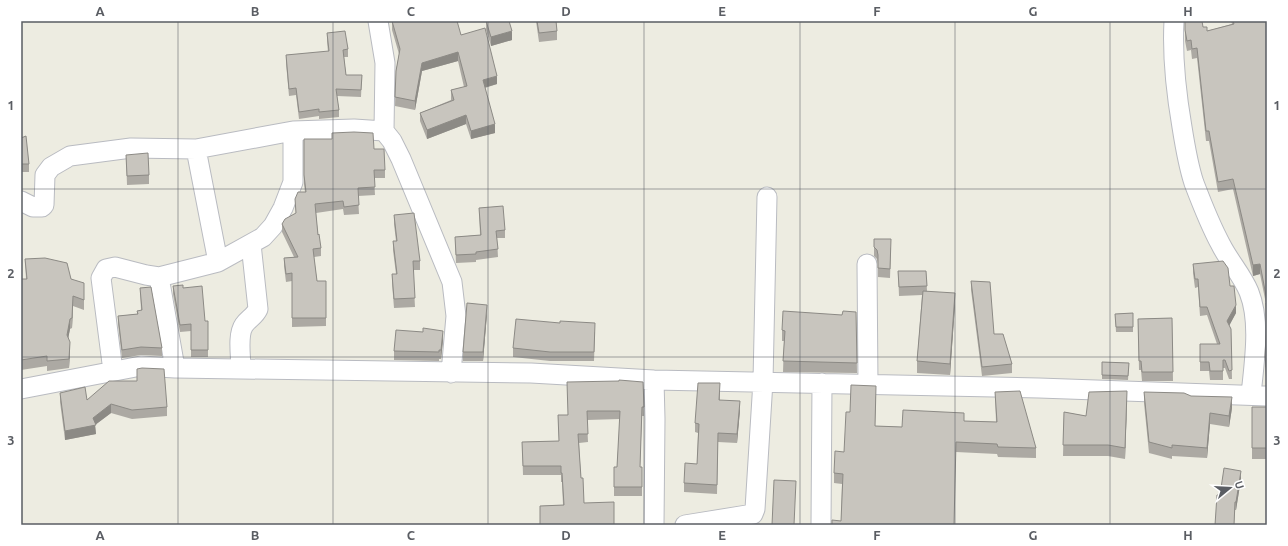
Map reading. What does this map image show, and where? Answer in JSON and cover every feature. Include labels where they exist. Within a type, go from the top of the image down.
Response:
[{"type":"street","points":[[378,21],[385,63],[384,131],[392,141],[401,159],[452,282],[456,316],[451,372]]},
{"type":"street","points":[[21,389],[141,366],[175,368],[531,373],[654,380],[763,381],[1259,395],[1255,354],[1255,317],[1249,292],[1221,245],[1205,211],[1194,182],[1185,145],[1176,93],[1173,42],[1174,21]]},
{"type":"street","points":[[21,201],[33,207],[42,207],[44,205],[45,175],[51,166],[70,156],[131,148],[196,149],[293,131],[354,129],[384,131]]},
{"type":"street","points":[[113,371],[101,278],[106,269],[115,266],[146,275],[159,277],[218,262],[263,237],[273,226],[283,208],[293,182],[293,131]]},
{"type":"street","points":[[196,149],[218,262]]},
{"type":"street","points":[[685,525],[753,514],[754,512],[763,381],[767,197]]},
{"type":"street","points":[[241,369],[240,335],[244,324],[256,313],[258,308],[251,244]]},
{"type":"street","points":[[867,264],[868,384]]},
{"type":"street","points":[[159,277],[175,368]]},
{"type":"street","points":[[654,380],[654,525]]},
{"type":"street","points":[[821,525],[822,383]]},
{"type":"building","points":[[392,21],[457,21],[461,35],[485,28],[497,76],[483,80],[495,124],[471,131],[466,115],[427,130],[420,113],[454,100],[451,90],[467,86],[458,52],[422,63],[415,101],[395,97],[396,71],[400,49]]},
{"type":"building","points":[[486,21],[509,21],[512,31],[491,37]]},
{"type":"building","points":[[537,21],[556,21],[557,31],[539,33]]},
{"type":"building","points":[[1185,21],[1202,21],[1203,27],[1207,27],[1207,31],[1234,24],[1233,21],[1267,21],[1267,301],[1260,264],[1253,265],[1233,179],[1218,182],[1209,131],[1206,131],[1197,48],[1192,49],[1191,40],[1187,41]]},
{"type":"building","points":[[345,31],[348,49],[343,50],[346,75],[362,75],[361,90],[336,89],[339,110],[319,112],[319,109],[299,112],[296,88],[289,89],[286,55],[329,51],[327,33]]},
{"type":"building","points":[[332,133],[373,133],[374,149],[384,149],[385,170],[374,170],[375,187],[358,188],[359,205],[344,207],[343,201],[315,204],[318,235],[319,234],[321,248],[313,249],[317,281],[326,281],[326,318],[292,318],[292,273],[286,274],[284,258],[298,257],[282,224],[285,219],[296,213],[295,199],[298,192],[306,192],[304,175],[304,139],[332,139]]},
{"type":"building","points":[[26,136],[29,164],[21,164],[21,138]]},
{"type":"building","points":[[148,153],[149,175],[127,176],[126,155]]},
{"type":"building","points":[[503,206],[505,230],[496,231],[498,249],[476,252],[476,254],[456,255],[455,237],[481,235],[479,208]]},
{"type":"building","points":[[414,213],[420,261],[413,261],[415,298],[394,299],[392,274],[397,274],[393,241],[397,241],[394,215]]},
{"type":"building","points":[[874,239],[891,239],[890,269],[878,268],[878,255],[877,250],[874,247]]},
{"type":"building","points":[[45,258],[67,263],[71,279],[84,283],[84,300],[73,296],[72,318],[70,319],[67,335],[70,342],[69,359],[47,361],[47,356],[21,360],[21,279],[27,279],[25,259]]},
{"type":"building","points":[[1223,261],[1228,268],[1230,286],[1234,286],[1236,305],[1227,321],[1231,329],[1232,370],[1229,371],[1225,360],[1223,360],[1223,371],[1210,371],[1209,362],[1200,362],[1200,344],[1220,344],[1207,307],[1200,307],[1198,279],[1195,279],[1193,264]]},
{"type":"building","points":[[898,271],[926,271],[927,286],[899,287]]},
{"type":"building","points":[[971,281],[990,282],[994,334],[1003,334],[1012,364],[982,367]]},
{"type":"building","points":[[183,285],[183,288],[202,286],[205,321],[208,321],[208,350],[191,350],[191,324],[180,325],[173,286]]},
{"type":"building","points":[[151,287],[162,348],[141,347],[122,350],[118,316],[138,314],[137,311],[142,310],[140,288]]},
{"type":"building","points":[[923,291],[955,293],[950,364],[917,361]]},
{"type":"building","points":[[467,303],[487,305],[483,352],[463,352]]},
{"type":"building","points":[[783,311],[842,315],[843,311],[856,312],[857,363],[783,361],[785,331],[782,330]]},
{"type":"building","points":[[1133,313],[1133,327],[1116,327],[1115,314]]},
{"type":"building","points":[[1172,318],[1173,372],[1142,372],[1141,361],[1139,361],[1138,319]]},
{"type":"building","points":[[516,319],[560,323],[560,321],[595,323],[594,352],[550,352],[513,348]]},
{"type":"building","points":[[1267,319],[1267,367],[1266,367],[1265,356]]},
{"type":"building","points":[[423,328],[443,331],[441,350],[439,350],[439,352],[394,351],[396,330],[423,332]]},
{"type":"building","points":[[1102,362],[1129,363],[1128,376],[1102,375]]},
{"type":"building","points":[[137,369],[164,369],[167,407],[132,410],[111,404],[93,418],[96,425],[65,431],[60,393],[85,387],[87,400],[109,381],[137,381]]},
{"type":"building","points":[[619,380],[643,382],[644,407],[642,407],[640,467],[642,467],[642,487],[614,487],[614,467],[617,467],[620,411],[587,411],[588,434],[578,434],[584,503],[614,502],[614,525],[540,525],[540,506],[564,505],[561,466],[523,466],[522,442],[559,441],[558,415],[568,415],[567,382]]},
{"type":"building","points":[[698,383],[720,383],[719,400],[740,401],[737,434],[718,433],[717,485],[684,483],[685,463],[697,464],[699,424],[695,423]]},
{"type":"building","points":[[851,385],[876,386],[875,426],[902,427],[903,410],[964,413],[964,421],[997,422],[995,392],[1020,391],[1036,448],[998,447],[997,444],[956,442],[954,525],[832,525],[832,520],[841,521],[843,474],[834,473],[835,451],[844,452],[846,412],[850,412]]},
{"type":"building","points":[[1127,391],[1125,448],[1108,445],[1063,445],[1064,412],[1086,416],[1089,392]]},
{"type":"building","points":[[1144,392],[1184,393],[1191,396],[1232,397],[1229,416],[1210,413],[1207,448],[1172,445],[1172,448],[1149,442]]},
{"type":"building","points":[[1252,407],[1267,407],[1267,448],[1252,448]]},
{"type":"building","points":[[1224,468],[1241,471],[1235,502],[1234,525],[1215,525],[1217,495],[1220,495]]},
{"type":"building","points":[[774,480],[796,481],[794,525],[772,525]]}]
